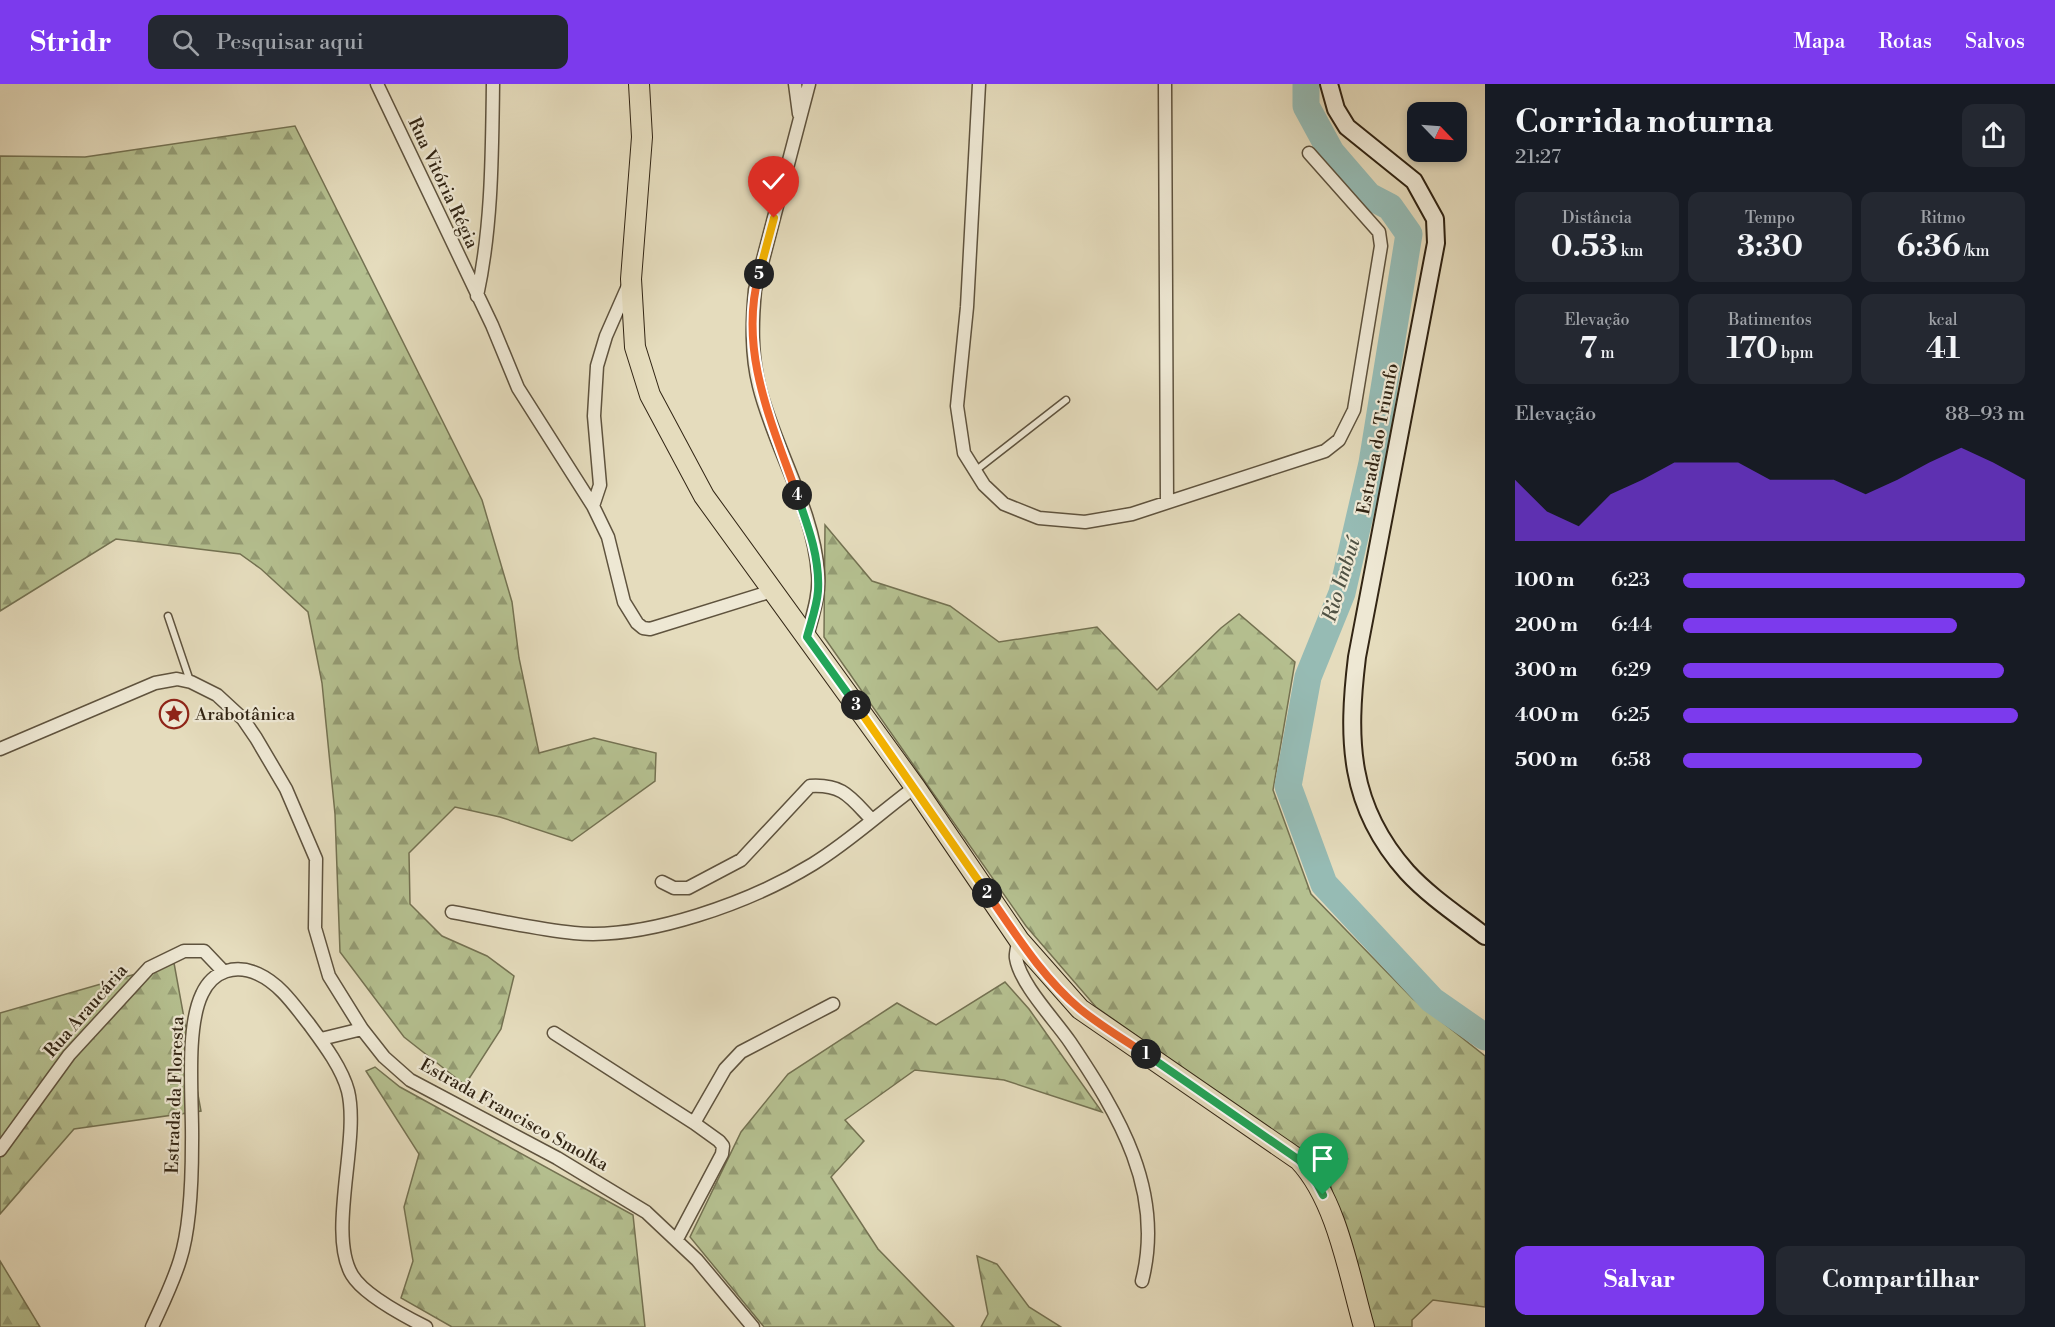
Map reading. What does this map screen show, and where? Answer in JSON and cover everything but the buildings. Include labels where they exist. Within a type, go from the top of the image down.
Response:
[{"type":"main road","points":[[639,84],[642,136],[632,279],[635,347],[650,395],[704,496],[915,787],[1019,940],[1080,1009],[1299,1160],[1312,1174],[1332,1219],[1364,1327]]},
{"type":"street","name":"Rua Vitória Régia","points":[[377,84],[518,388],[593,506],[608,537],[624,602],[643,628],[650,629],[772,591]]},
{"type":"street","points":[[477,296],[484,263],[489,215],[493,84]]},
{"type":"street","points":[[795,84],[800,121]]},
{"type":"street","points":[[807,637],[818,594],[818,573],[810,533],[759,386],[752,323],[755,290],[809,84]]},
{"type":"street","points":[[979,84],[967,308],[957,406],[964,453],[974,472],[1004,504],[1039,518],[1085,522],[1132,514],[1325,451],[1339,440],[1354,410],[1381,246],[1379,232],[1309,153]]},
{"type":"street","points":[[1165,84],[1167,501]]},
{"type":"street","name":"Estrada do Triunfo","points":[[1329,84],[1336,110],[1347,127],[1414,181],[1435,219],[1436,243],[1357,657],[1350,711],[1352,750],[1358,784],[1370,814],[1388,846],[1408,872],[1485,936]]},
{"type":"street","points":[[593,506],[600,485],[594,416],[597,366],[606,336],[632,279]]},
{"type":"street","name":"Estrada Francisco Smolka","points":[[0,749],[156,683],[177,679],[217,694],[243,719],[286,789],[316,859],[315,928],[329,976],[362,1029],[384,1057],[410,1080],[557,1158],[646,1212],[677,1239],[753,1327]]},
{"type":"street","points":[[662,882],[674,888],[688,888],[741,860],[810,786],[829,785],[846,792],[872,820]]},
{"type":"street","points":[[452,912],[576,933],[626,930],[683,920],[740,900],[813,864],[915,787]]},
{"type":"street","points":[[1019,940],[1015,957],[1024,977],[1071,1043],[1116,1119],[1143,1177],[1148,1237],[1143,1281]]},
{"type":"street","name":"Rua Araucária","points":[[0,1150],[69,1055],[149,968],[184,951],[204,951],[224,971]]},
{"type":"street","points":[[224,971],[243,968],[272,981],[321,1039],[347,1089],[351,1112],[345,1180],[345,1255],[352,1276],[408,1324],[426,1327]]},
{"type":"street","name":"Estrada da Floresta","points":[[152,1327],[181,1259],[184,1238],[192,1146],[193,1027],[203,991],[224,971]]},
{"type":"street","points":[[694,1124],[725,1069],[741,1052],[833,1004]]},
{"type":"street","points":[[321,1039],[362,1029]]},
{"type":"street","points":[[554,1034],[694,1124],[723,1146],[722,1154],[677,1239]]},
{"type":"lane","points":[[974,472],[1066,400]]},
{"type":"lane","points":[[168,616],[190,682]]},
{"type":"green space","points":[[295,126],[482,500],[512,602],[519,658],[539,753],[594,738],[656,753],[655,781],[572,841],[500,817],[455,807],[409,853],[410,904],[442,936],[487,956],[514,976],[501,1029],[465,1085],[404,1037],[340,952],[335,814],[322,683],[308,612],[261,569],[240,554],[116,539],[0,611],[0,156],[85,157]]},
{"type":"green space","points":[[825,525],[872,581],[950,606],[999,642],[1097,627],[1157,690],[1221,628],[1239,614],[1295,662],[1273,790],[1311,894],[1413,999],[1485,1056],[1485,1307],[1433,1300],[1412,1320],[1412,1327],[1372,1327],[1326,1170],[1096,1007],[1026,926],[824,637]]},
{"type":"green space","points":[[174,963],[201,1111],[74,1129],[0,1214],[0,1013]]},
{"type":"green space","points":[[1005,982],[1029,1009],[1102,1112],[1004,1080],[915,1070],[845,1120],[864,1141],[831,1177],[878,1249],[954,1327],[764,1327],[690,1237],[741,1132],[788,1074],[897,1003],[936,1025]]},
{"type":"green space","points":[[375,1067],[400,1087],[633,1215],[645,1327],[452,1327],[401,1298],[413,1261],[404,1207],[419,1154],[366,1071]]},
{"type":"green space","points":[[977,1256],[997,1264],[1029,1307],[1061,1327],[981,1327],[988,1314]]},
{"type":"green space","points":[[0,1261],[40,1327],[0,1327]]},
{"type":"waterway","name":"Rio Imbuí","points":[[1306,84],[1306,106],[1331,152],[1369,196],[1390,207],[1409,234],[1372,463],[1342,593],[1308,677],[1288,786],[1324,884],[1432,1000],[1485,1037]]},
{"type":"place","name":"Arabotânica","points":[[174,714]]},
{"type":"route","points":[[774,218],[755,290],[752,323],[754,354],[759,386],[810,533],[818,573],[818,594],[807,637],[915,787],[1019,940],[1056,984],[1080,1009],[1299,1160],[1312,1174],[1323,1195]]}]
